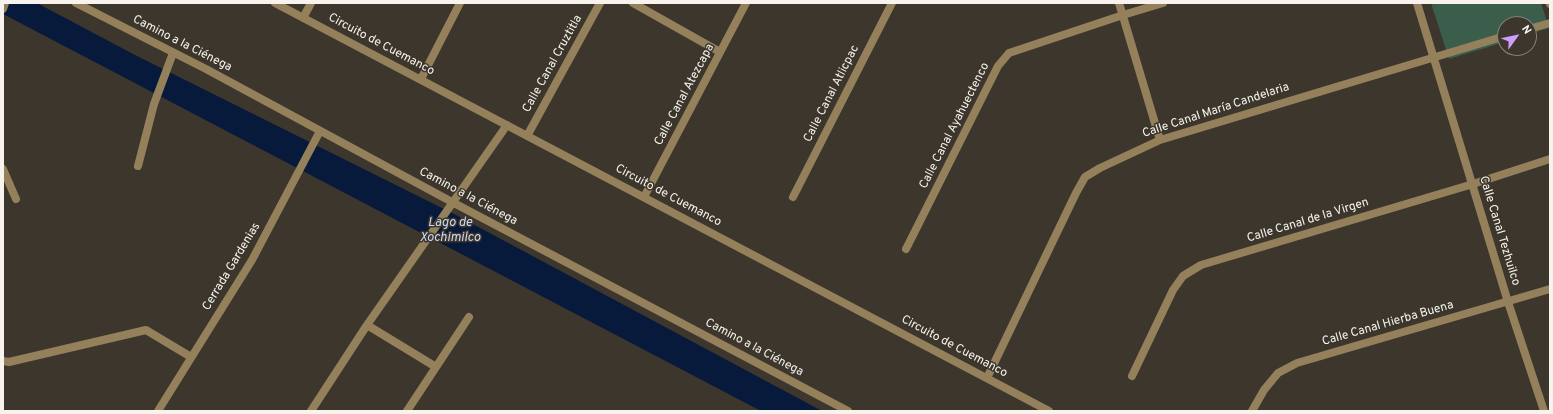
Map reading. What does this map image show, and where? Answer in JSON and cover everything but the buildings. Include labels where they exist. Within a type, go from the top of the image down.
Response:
[{"type":"street","points":[[3,9],[6,3]]},
{"type":"street","name":"Camino a la Ciénega","points":[[76,3],[320,132],[450,206],[834,408],[848,411]]},
{"type":"street","name":"Circuito de Cuemanco","points":[[275,3],[1049,411]]},
{"type":"street","points":[[304,18],[312,3]]},
{"type":"street","points":[[421,79],[460,3]]},
{"type":"street","name":"Calle Canal Cruztitla","points":[[527,136],[600,3]]},
{"type":"street","points":[[632,3],[720,52]]},
{"type":"street","name":"Calle Canal Atezcapa","points":[[644,197],[746,3]]},
{"type":"street","name":"Calle Canal Atlicpac","points":[[793,196],[892,3]]},
{"type":"street","points":[[1119,3],[1160,140]]},
{"type":"street","name":"Calle Canal Ayahuectenco","points":[[906,248],[998,66],[1009,53],[1122,15],[1163,3]]},
{"type":"street","name":"Calle Canal Tezhuilco","points":[[1418,3],[1508,302],[1544,411]]},
{"type":"street","points":[[1537,27],[1550,23]]},
{"type":"street","name":"Calle Canal María Candelaria","points":[[987,378],[1076,193],[1085,178],[1100,168],[1160,140],[1434,56],[1497,38]]},
{"type":"street","points":[[138,166],[154,104],[173,53]]},
{"type":"street","points":[[311,411],[367,325],[507,125]]},
{"type":"street","name":"Cerrada Gardenias","points":[[158,411],[252,260],[320,132]]},
{"type":"street","name":"Calle Canal de la Virgen","points":[[1132,376],[1173,290],[1183,276],[1195,269],[1209,263],[1473,184],[1550,159]]},
{"type":"street","points":[[3,169],[16,199]]},
{"type":"street","name":"Calle Canal Hierba Buena","points":[[1252,411],[1264,390],[1278,373],[1297,363],[1550,289]]},
{"type":"street","points":[[407,411],[470,317]]},
{"type":"street","points":[[367,325],[436,367]]},
{"type":"street","points":[[3,361],[9,362],[146,330],[192,357]]},
{"type":"green space","points":[[1431,3],[1541,3],[1549,28],[1537,32],[1537,16],[1497,16],[1497,44],[1449,59]]},
{"type":"water","name":"Lago de Xochimilco","points":[[3,3],[37,3],[133,54],[456,215],[822,411],[761,411],[3,14]]}]
